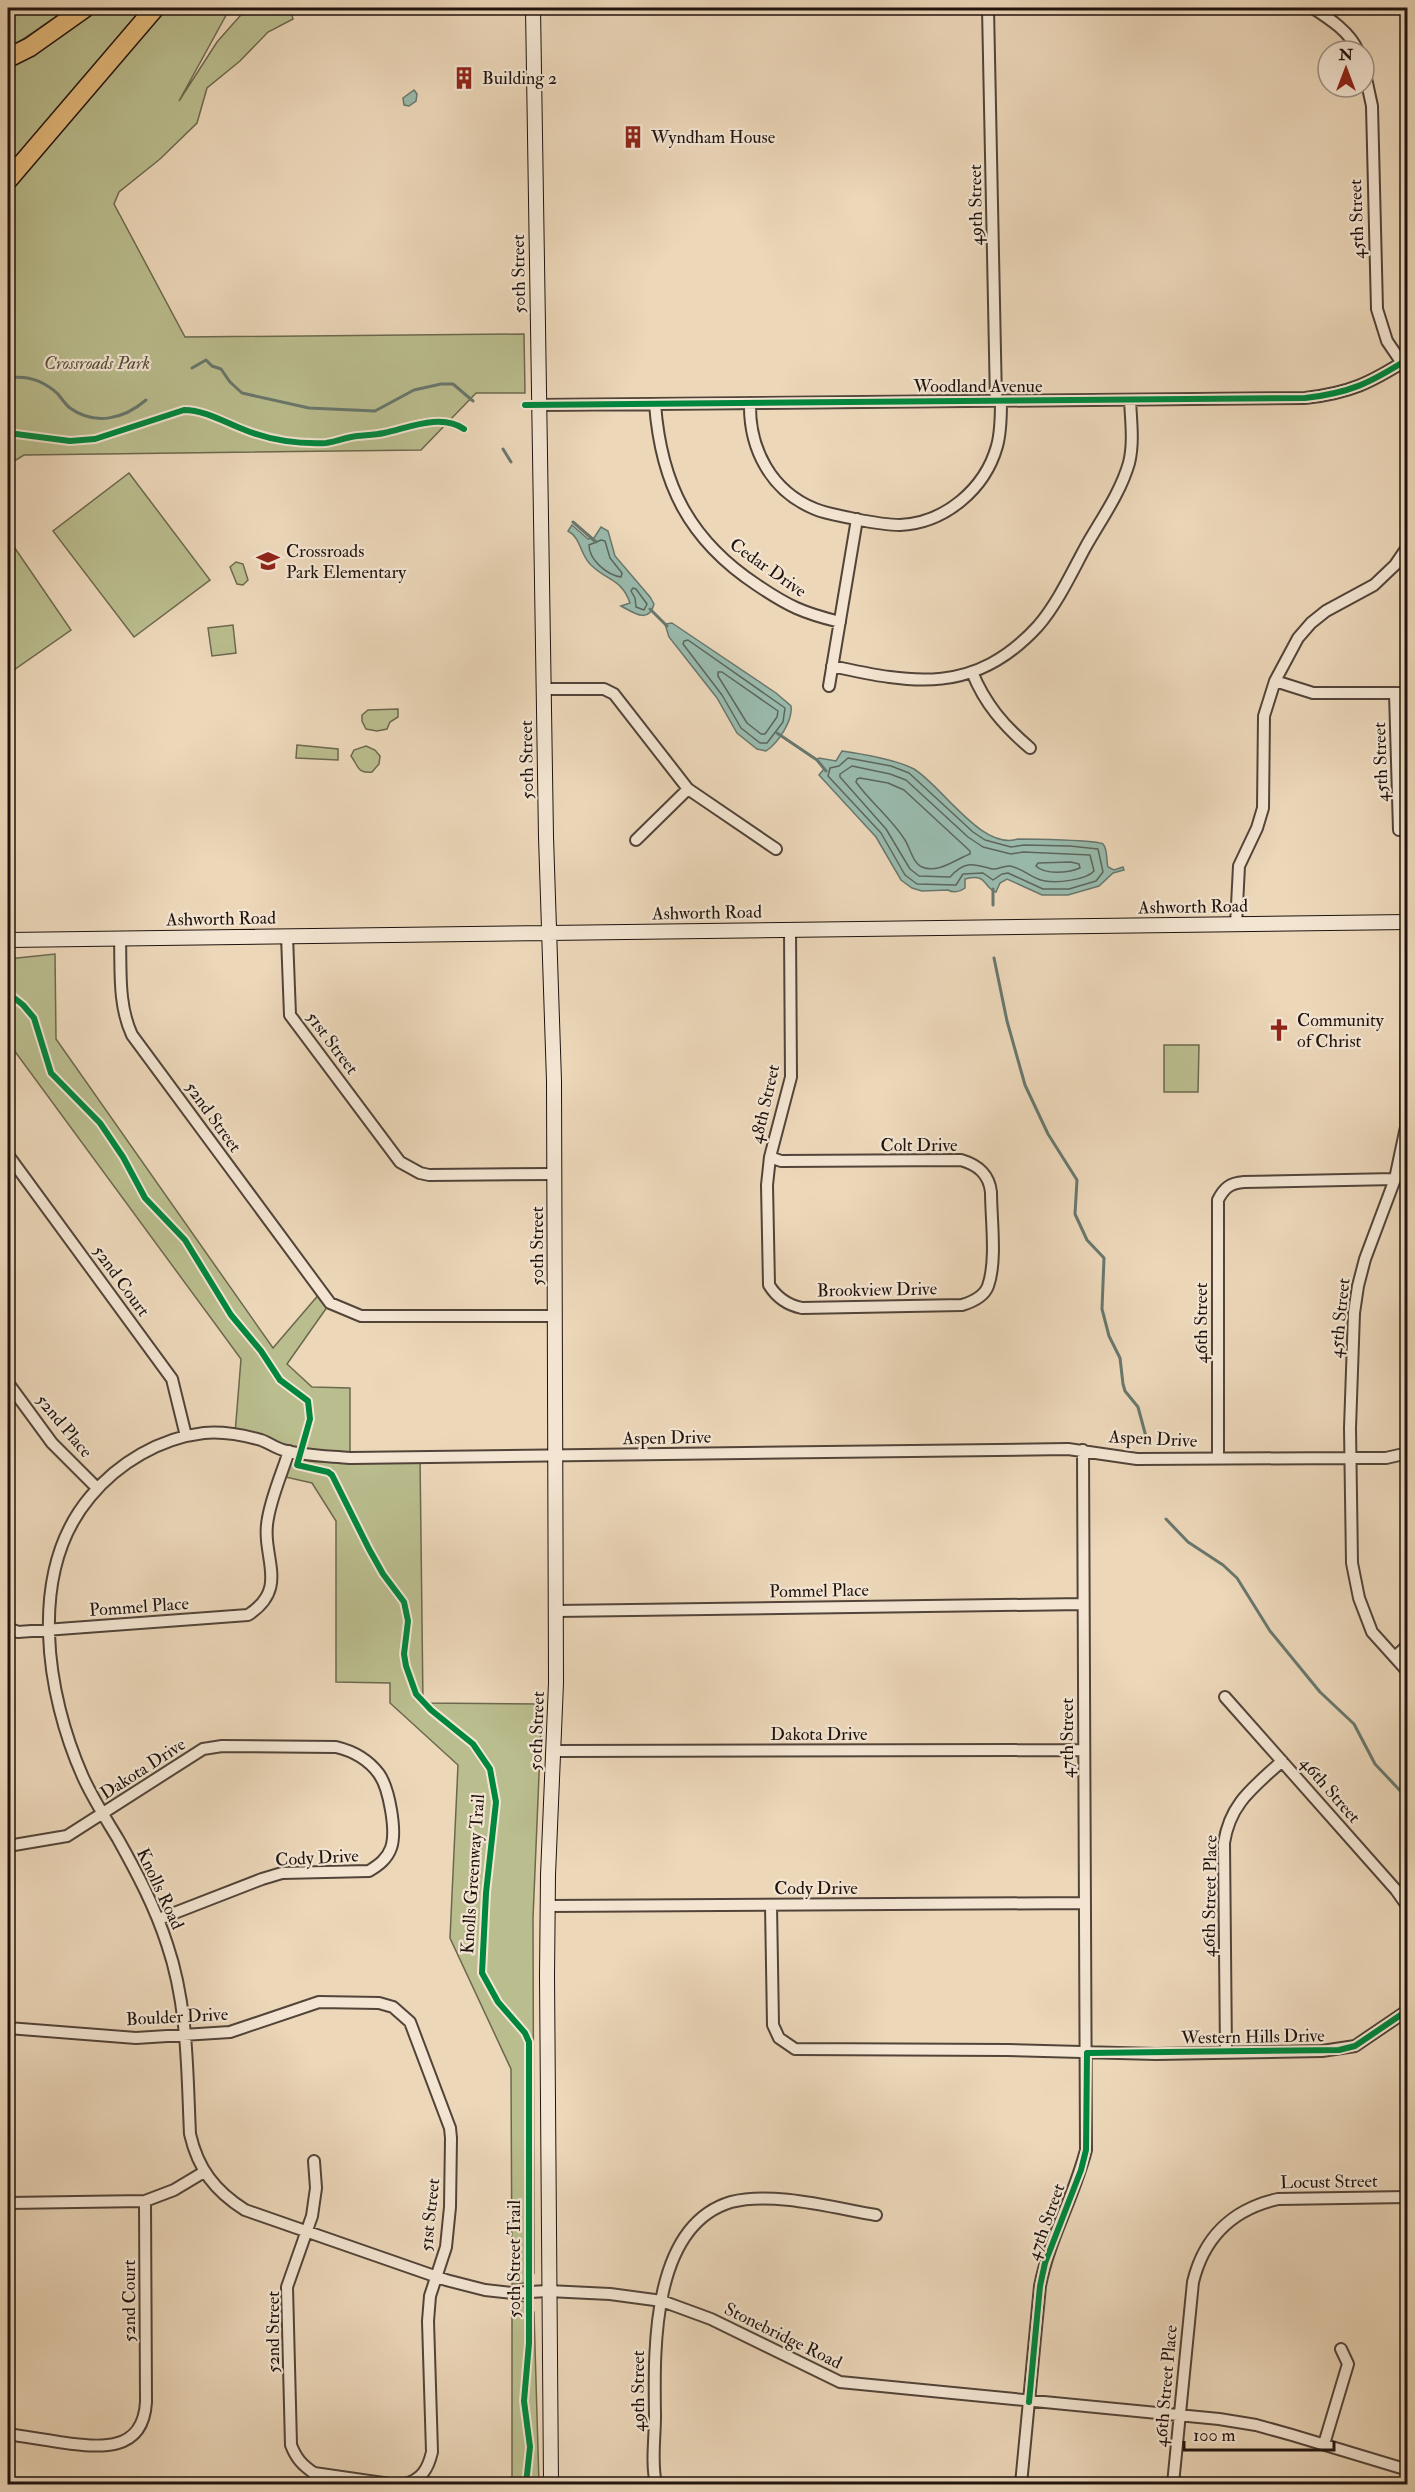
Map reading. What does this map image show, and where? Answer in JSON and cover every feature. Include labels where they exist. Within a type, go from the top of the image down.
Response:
[{"type":"highway","points":[[8,58],[30,47],[85,8]]},
{"type":"highway","points":[[8,180],[155,8]]},
{"type":"main road","name":"50th Street","points":[[533,8],[554,1174],[556,1611],[548,1906],[548,2291],[551,2484]]},
{"type":"main road","name":"Ashworth Road","points":[[8,940],[1407,922]]},
{"type":"street","name":"49th Street","points":[[750,403],[753,440],[761,460],[780,486],[796,499],[815,509],[857,519],[900,525],[922,521],[943,513],[962,501],[989,467],[997,446],[999,401],[988,8]]},
{"type":"street","points":[[1313,8],[1329,19],[1350,39]]},
{"type":"street","name":"45th Street","points":[[1370,99],[1377,309],[1387,341],[1405,364]]},
{"type":"street","name":"Woodland Avenue","points":[[539,405],[1305,398],[1335,395],[1378,378],[1405,364]]},
{"type":"street","points":[[832,666],[911,681],[942,680],[972,672],[1016,648],[1039,625],[1057,598],[1119,488],[1126,471],[1132,439],[1130,400]]},
{"type":"street","name":"Cedar Drive","points":[[655,404],[660,449],[673,490],[694,527],[707,544],[739,573],[787,605],[805,614],[840,622]]},
{"type":"street","points":[[829,686],[857,519]]},
{"type":"street","points":[[1236,925],[1239,866],[1257,828],[1263,808],[1264,716],[1275,681],[1298,638],[1311,623],[1326,611],[1383,578],[1407,546]]},
{"type":"street","points":[[972,672],[995,716],[1030,748]]},
{"type":"street","points":[[1275,681],[1313,693],[1407,693]]},
{"type":"street","points":[[544,689],[604,689],[614,694],[688,789],[777,849]]},
{"type":"street","name":"45th Street","points":[[1395,693],[1399,830]]},
{"type":"street","points":[[636,840],[688,789]]},
{"type":"street","name":"45th Street","points":[[1407,922],[1407,1118],[1403,1151],[1365,1259],[1354,1313],[1351,1458],[1354,1581],[1361,1607],[1372,1632],[1407,1672]]},
{"type":"street","name":"48th Street","points":[[769,1285],[767,1185],[770,1157],[791,1077],[790,930]]},
{"type":"street","name":"51st Street","points":[[287,936],[290,1015],[394,1155],[407,1168],[429,1175],[554,1174]]},
{"type":"street","name":"52nd Street","points":[[120,938],[122,1007],[132,1035],[326,1299],[336,1308],[361,1316],[555,1316]]},
{"type":"street","name":"Colt Drive","points":[[770,1157],[782,1161],[961,1160],[978,1167],[990,1183],[991,1192],[992,1263],[987,1287]]},
{"type":"street","name":"52nd Court","points":[[10,1162],[172,1379],[186,1436]]},
{"type":"street","name":"46th Street","points":[[1218,1458],[1218,1200],[1224,1189],[1234,1183],[1244,1182],[1395,1179]]},
{"type":"street","name":"Brookview Drive","points":[[769,1285],[774,1294],[784,1301],[802,1308],[962,1305],[973,1302],[987,1287]]},
{"type":"street","name":"52nd Place","points":[[8,1383],[52,1443],[97,1488]]},
{"type":"street","name":"Aspen Drive","points":[[50,1629],[50,1592],[57,1556],[74,1518],[97,1488],[135,1457],[186,1436],[207,1433],[235,1434],[290,1451],[350,1458],[1083,1450],[1137,1459],[1386,1458],[1407,1453]]},
{"type":"street","name":"47th Street","points":[[1021,2484],[1040,2286],[1045,2263],[1081,2170],[1086,2150],[1083,1450]]},
{"type":"street","name":"Pommel Place","points":[[8,1628],[18,1632],[233,1617],[248,1615],[261,1607],[267,1599],[272,1582],[266,1529],[268,1516],[290,1451]]},
{"type":"street","name":"Pommel Place","points":[[556,1611],[1083,1604]]},
{"type":"street","name":"Knolls Road","points":[[50,1629],[52,1664],[66,1731],[83,1777],[118,1838],[159,1918],[174,1965],[185,2035],[190,2134],[193,2148],[204,2172]]},
{"type":"street","points":[[1395,1657],[1407,1645]]},
{"type":"street","name":"46th Street","points":[[1225,1697],[1396,1890],[1407,1906]]},
{"type":"street","name":"Dakota Drive","points":[[8,1846],[68,1836],[203,1749],[222,1746],[327,1746],[349,1750],[366,1760],[380,1775],[388,1794],[393,1838]]},
{"type":"street","name":"Dakota Drive","points":[[554,1751],[1083,1750]]},
{"type":"street","name":"46th Street Place","points":[[1226,2053],[1224,1843],[1226,1828],[1239,1802],[1282,1761]]},
{"type":"street","name":"Cody Drive","points":[[159,1918],[282,1873],[369,1871],[387,1857],[393,1838]]},
{"type":"street","name":"Cody Drive","points":[[548,1906],[1085,1903]]},
{"type":"street","name":"Western Hills Drive","points":[[771,1905],[773,2025],[779,2038],[795,2049],[1006,2050],[1087,2054],[1339,2050],[1354,2046],[1407,2010]]},
{"type":"street","name":"Boulder Drive","points":[[8,2028],[136,2038],[230,2032],[319,2002],[379,2003],[393,2007],[410,2022]]},
{"type":"street","name":"51st Street","points":[[405,2484],[421,2477],[429,2466],[432,2452],[428,2321],[430,2296],[446,2247],[450,2207],[450,2128],[410,2022]]},
{"type":"street","name":"52nd Street","points":[[314,2161],[316,2188],[312,2216],[288,2287],[290,2435],[296,2457],[303,2466],[314,2473],[390,2484]]},
{"type":"street","points":[[8,2203],[145,2201],[174,2190],[204,2172]]},
{"type":"street","name":"Stonebridge Road","points":[[204,2172],[219,2192],[245,2210],[436,2277],[485,2290],[512,2293],[548,2291],[610,2294],[662,2301],[711,2319],[840,2382],[1256,2425],[1407,2470]]},
{"type":"street","name":"Locust Street","points":[[1191,2290],[1197,2266],[1213,2236],[1224,2225],[1249,2208],[1278,2199],[1407,2197]]},
{"type":"street","name":"49th Street","points":[[655,2483],[654,2346],[669,2269],[679,2247],[693,2228],[712,2211],[728,2203],[746,2199],[764,2198],[876,2215]]},
{"type":"street","name":"52nd Court","points":[[8,2434],[94,2447],[114,2445],[132,2434],[139,2426],[146,2402],[145,2201]]},
{"type":"street","name":"46th Street Place","points":[[1173,2484],[1191,2290]]},
{"type":"street","points":[[1324,2445],[1348,2364],[1341,2349]]},
{"type":"green space","points":[[8,8],[69,8],[8,49]]},
{"type":"green space","points":[[99,8],[147,8],[8,171],[8,69],[62,36]]},
{"type":"green space","name":"Crossroads Park","points":[[163,8],[230,8],[179,101],[217,42],[247,8],[290,8],[293,19],[268,32],[240,61],[207,88],[197,123],[160,159],[119,192],[114,204],[185,337],[524,334],[525,393],[476,393],[421,450],[24,455],[16,460],[8,458],[8,187]]},
{"type":"green space","points":[[129,473],[210,580],[134,637],[53,531]]},
{"type":"green space","points":[[8,538],[71,630],[8,674]]},
{"type":"green space","points":[[236,562],[243,564],[248,580],[243,585],[237,584],[230,567]]},
{"type":"green space","points":[[233,625],[236,653],[212,656],[208,628]]},
{"type":"green space","points":[[398,709],[398,717],[390,722],[387,729],[377,731],[366,729],[362,721],[362,715],[368,710]]},
{"type":"green space","points":[[297,745],[338,749],[338,760],[296,758]]},
{"type":"green space","points":[[366,746],[375,750],[380,756],[379,764],[372,772],[363,772],[351,756],[354,750]]},
{"type":"green space","points":[[55,954],[56,1039],[273,1348],[321,1292],[330,1303],[287,1364],[312,1387],[350,1388],[350,1458],[420,1457],[423,1703],[542,1704],[533,1918],[534,2273],[533,2277],[525,2283],[512,2284],[511,2069],[450,1938],[458,1765],[390,1703],[390,1683],[336,1682],[336,1521],[312,1483],[281,1476],[289,1451],[235,1434],[241,1359],[8,1042],[8,959]]},
{"type":"green space","points":[[1164,1045],[1199,1045],[1198,1092],[1164,1092]]},
{"type":"green space","points":[[512,2300],[527,2302],[534,2312],[539,2484],[512,2484]]},
{"type":"water","points":[[414,90],[417,94],[416,101],[409,106],[404,105],[403,98]]},
{"type":"water","points":[[572,525],[588,539],[594,538],[601,527],[608,531],[615,556],[654,604],[649,614],[640,615],[621,606],[630,603],[627,595],[623,589],[587,561],[576,538],[568,531]]},
{"type":"water","points":[[672,623],[776,693],[791,706],[790,718],[784,731],[766,751],[757,749],[737,733],[717,698],[669,637],[665,624]]},
{"type":"water","points":[[842,751],[889,760],[914,769],[963,815],[990,836],[1004,840],[1077,841],[1103,844],[1106,849],[1108,867],[1114,870],[1123,867],[1124,870],[1113,873],[1099,886],[1068,895],[1042,895],[1007,879],[1000,883],[996,892],[980,878],[965,879],[965,888],[957,892],[922,891],[912,888],[901,880],[876,837],[819,775],[824,769],[817,760],[819,758],[836,761]]},
{"type":"waterway","points":[[192,368],[206,360],[212,366],[221,369],[242,393],[309,408],[375,411],[414,390],[441,384],[453,384],[473,401]]},
{"type":"waterway","points":[[8,378],[22,377],[41,382],[58,394],[70,408],[89,417],[119,416],[146,400]]},
{"type":"waterway","points":[[503,449],[511,462]]},
{"type":"waterway","points":[[573,522],[596,542]]},
{"type":"waterway","points":[[650,609],[667,626]]},
{"type":"waterway","points":[[777,733],[817,760],[826,771]]},
{"type":"waterway","points":[[993,889],[993,905]]},
{"type":"waterway","points":[[994,958],[1007,1021],[1025,1085],[1048,1134],[1077,1180],[1075,1214],[1087,1240],[1104,1258],[1102,1309],[1109,1336],[1120,1358],[1125,1391],[1138,1407],[1148,1444]]},
{"type":"waterway","points":[[1166,1519],[1188,1542],[1223,1565],[1237,1578],[1270,1631],[1320,1692],[1354,1724],[1375,1764],[1408,1799]]},
{"type":"cycle path","points":[[525,405],[1305,398],[1359,386],[1408,359]]},
{"type":"cycle path","points":[[8,433],[70,441],[95,439],[184,410],[208,414],[264,436],[305,443],[326,443],[435,422],[455,424],[464,429]]},
{"type":"cycle path","name":"Knolls Greenway Trail","points":[[8,993],[34,1018],[51,1073],[100,1123],[123,1157],[145,1198],[185,1240],[231,1315],[261,1351],[280,1380],[308,1401],[310,1419],[297,1465],[332,1475],[383,1574],[404,1602],[408,1621],[404,1654],[416,1694],[431,1710],[473,1744],[490,1769],[496,1802],[486,1893],[482,1973],[498,2002],[525,2033],[529,2042],[529,2343],[524,2401],[530,2447],[526,2484]]},
{"type":"cycle path","points":[[1029,2402],[1040,2286],[1045,2263],[1081,2170],[1086,2150],[1087,2053],[1339,2050],[1355,2046],[1408,2010]]},
{"type":"place","name":"Building 2","points":[[464,78]]},
{"type":"place","name":"Wyndham House","points":[[633,137]]},
{"type":"place","name":"Crossroads Park Elementary","points":[[268,561]]},
{"type":"place","name":"Community of Christ","points":[[1279,1030]]}]
